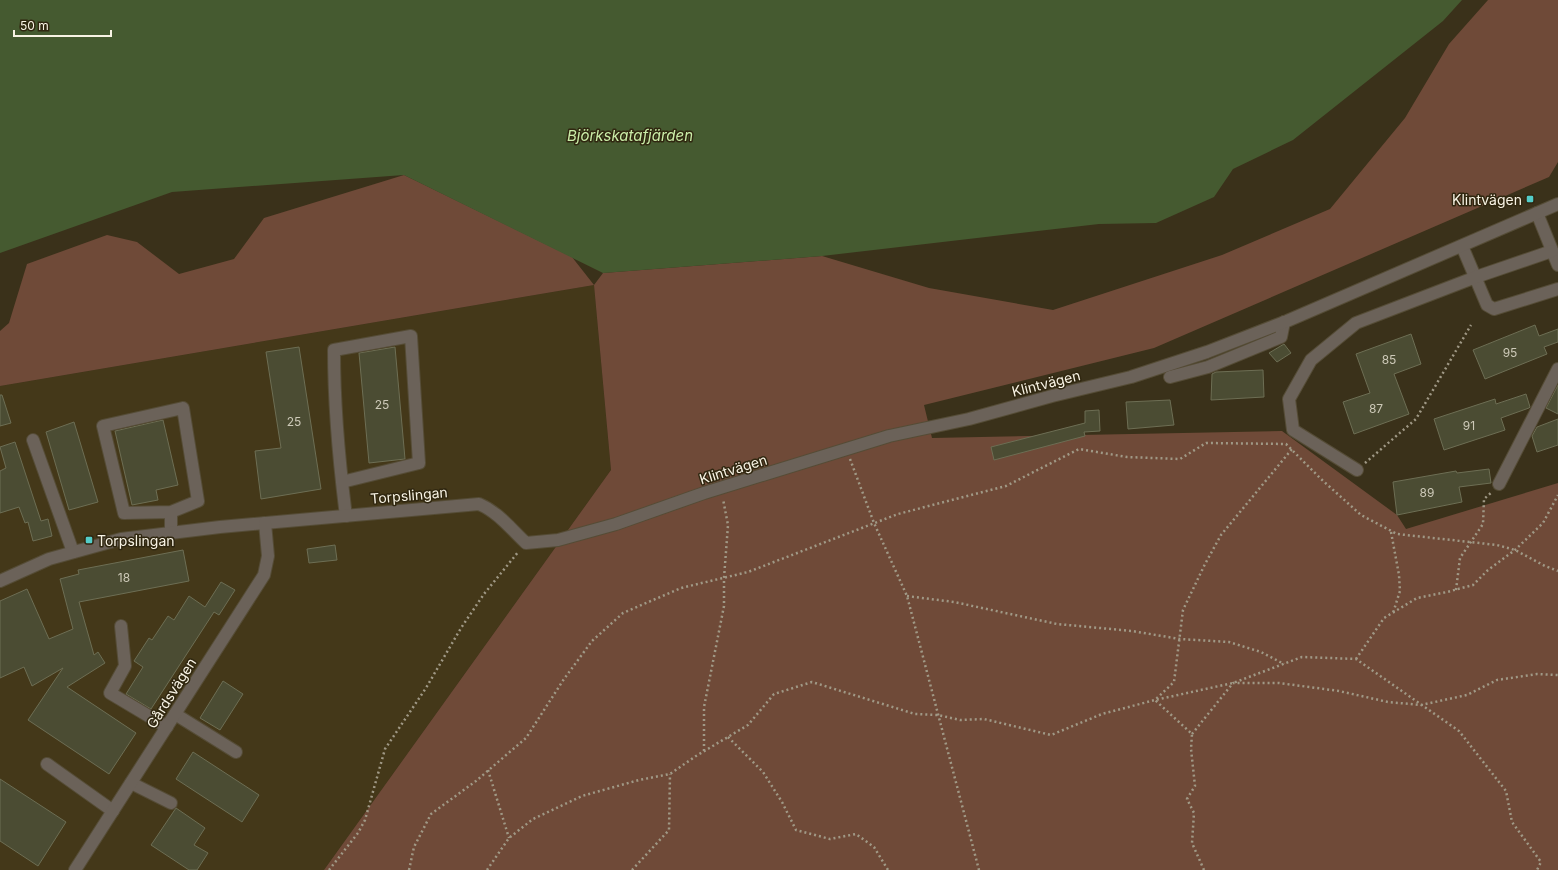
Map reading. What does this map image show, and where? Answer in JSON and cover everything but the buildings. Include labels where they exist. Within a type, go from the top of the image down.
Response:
[{"type":"street","name":"Klintvägen","points":[[526,543],[558,540],[616,524],[721,488],[888,436],[969,419],[1052,396],[1132,377],[1208,352],[1284,322],[1558,204]]},
{"type":"street","points":[[1537,213],[1558,265]]},
{"type":"street","points":[[1462,246],[1487,304],[1494,309],[1558,289]]},
{"type":"street","points":[[1357,470],[1293,430],[1289,398],[1311,360],[1356,323],[1552,251]]},
{"type":"street","points":[[1170,377],[1208,366],[1281,337],[1284,322]]},
{"type":"street","points":[[342,482],[419,463],[411,336],[334,350],[334,374],[342,482],[346,516]]},
{"type":"street","points":[[1499,484],[1558,369]]},
{"type":"street","points":[[183,408],[198,501],[171,512],[124,514],[103,426],[183,408]]},
{"type":"street","points":[[33,440],[73,552]]},
{"type":"street","name":"Torpslingan","points":[[0,581],[49,559],[121,539],[265,523],[479,504],[497,514],[526,543]]},
{"type":"street","points":[[171,512],[171,533]]},
{"type":"street","name":"Gårdsvägen","points":[[75,870],[264,575],[268,556],[265,523]]},
{"type":"street","points":[[122,626],[125,666],[110,693],[167,727]]},
{"type":"street","points":[[175,714],[236,752]]},
{"type":"street","points":[[47,764],[113,811]]},
{"type":"street","points":[[131,783],[172,803]]},
{"type":"path","points":[[1357,470],[1416,419],[1471,325]]},
{"type":"path","points":[[409,870],[414,847],[431,814],[488,770],[526,738],[564,679],[592,641],[623,613],[681,588],[748,572],[898,514],[1006,486],[1079,449],[1128,457],[1180,459],[1206,443],[1286,444],[1321,479],[1361,515],[1397,534],[1497,545],[1515,550],[1545,566],[1558,571]]},
{"type":"path","points":[[847,449],[874,523],[907,596],[979,870]]},
{"type":"path","points":[[1155,700],[1174,682],[1183,610],[1221,535],[1292,450]]},
{"type":"path","points":[[1456,590],[1460,558],[1483,524],[1484,499],[1499,484]]},
{"type":"path","points":[[704,751],[704,707],[724,606],[724,578],[728,525],[721,488]]},
{"type":"path","points":[[1356,659],[1384,618],[1417,598],[1473,585],[1488,570],[1515,550],[1543,523],[1558,495]]},
{"type":"path","points":[[1391,531],[1399,575],[1400,591],[1393,613]]},
{"type":"path","points":[[329,870],[358,833],[365,820],[385,749],[426,688],[461,628],[484,594],[526,543]]},
{"type":"path","points":[[907,596],[954,602],[1057,624],[1132,630],[1180,639],[1229,642],[1261,652],[1284,664]]},
{"type":"path","points":[[487,870],[509,838],[533,818],[582,796],[639,780],[670,774],[704,751],[748,725],[774,694],[812,682],[915,714],[938,715],[960,720],[984,719],[1051,735],[1102,714],[1155,700],[1233,683],[1302,657],[1356,659],[1459,731],[1506,791],[1512,822],[1541,862],[1537,870]]},
{"type":"path","points":[[1233,683],[1279,683],[1339,691],[1388,702],[1421,705],[1467,695],[1498,680],[1537,674],[1558,675]]},
{"type":"path","points":[[1204,870],[1192,844],[1194,813],[1187,799],[1195,786],[1191,749],[1192,734],[1233,683]]},
{"type":"path","points":[[1155,700],[1192,734]]},
{"type":"path","points":[[728,737],[762,772],[782,802],[796,830],[830,839],[856,834],[874,847],[888,870]]},
{"type":"path","points":[[488,770],[509,838]]},
{"type":"path","points":[[632,870],[669,830],[670,774]]},
{"type":"shaded area","points":[[1488,0],[1558,0],[1558,162],[1549,177],[1154,348],[924,405],[932,438],[1282,431],[1397,515],[1406,529],[1558,483],[1558,870],[324,870],[611,470],[594,285],[603,273],[822,256],[929,288],[1053,310],[1222,255],[1330,209],[1405,118],[1449,44]]},
{"type":"shaded area","points":[[404,175],[572,257],[594,285],[0,386],[0,331],[9,323],[27,264],[107,235],[137,242],[179,274],[234,259],[264,218]]},
{"type":"shaded area","points":[[594,285],[611,470],[324,870],[0,870],[0,386]]},
{"type":"water","name":"Björkskatafjärden","points":[[0,0],[1462,0],[1443,21],[1293,140],[1233,169],[1214,197],[1156,223],[1099,224],[822,256],[603,273],[404,175],[172,192],[0,253]]},
{"type":"place","name":"Klintvägen","points":[[1530,199]]},
{"type":"place","name":"Torpslingan","points":[[89,540]]}]
